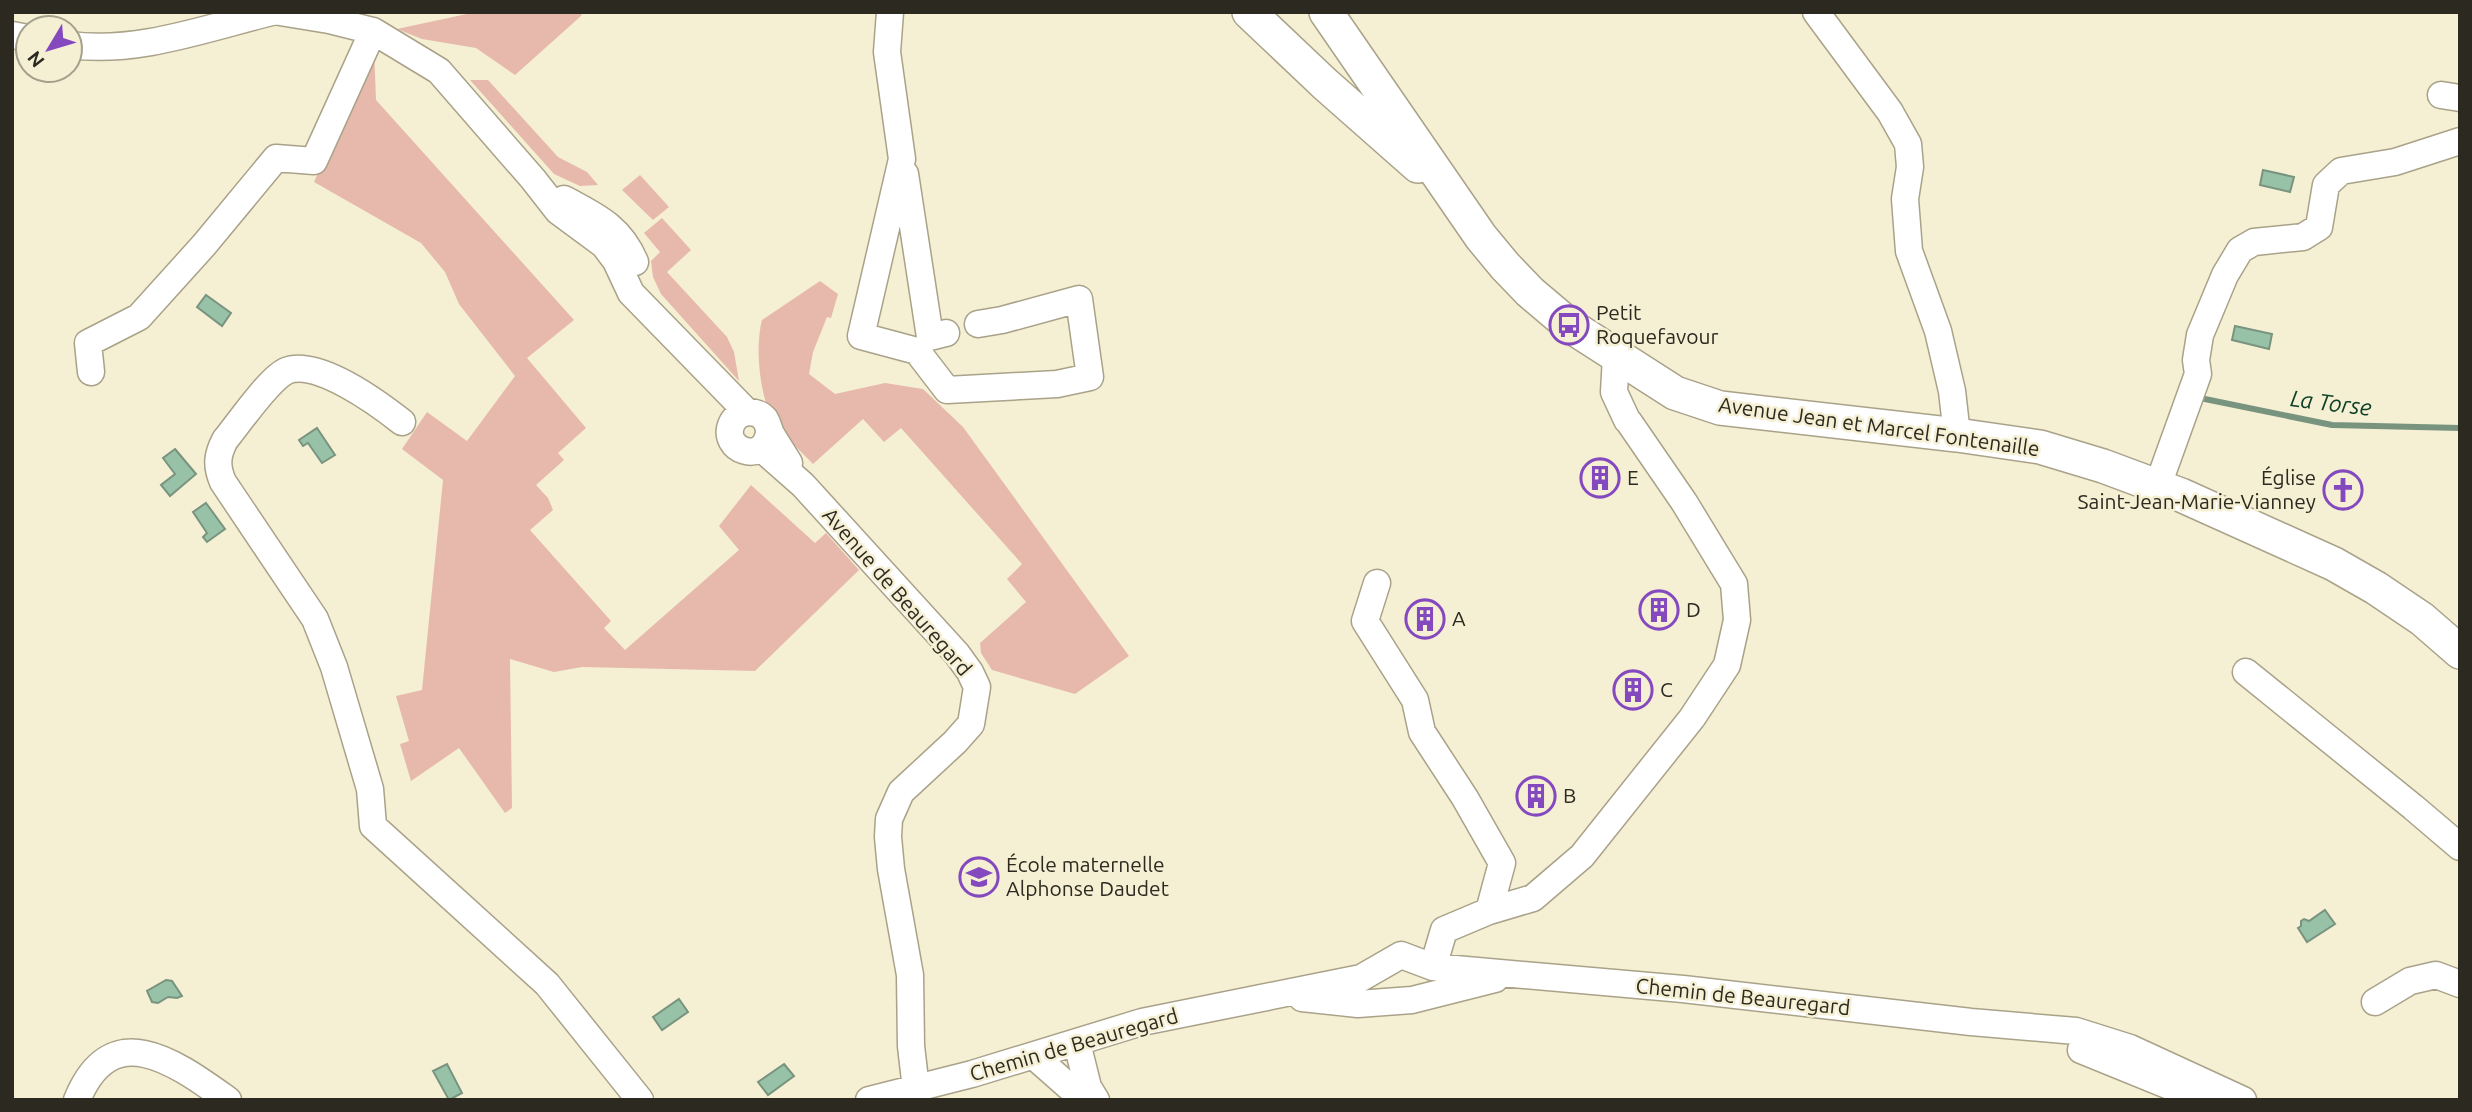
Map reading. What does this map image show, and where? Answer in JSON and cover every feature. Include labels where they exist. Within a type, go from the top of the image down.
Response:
[{"type":"main road","name":"Avenue Jean et Marcel Fontenaille","points":[[1249,12],[1325,84],[1454,198]]},
{"type":"main road","name":"Avenue Jean et Marcel Fontenaille","points":[[1326,12],[1481,237],[1505,267],[1569,325],[1675,393],[1720,408],[2040,447],[2158,485],[2334,564],[2422,619],[2460,652]]},
{"type":"main road","points":[[1325,84],[1340,85],[1353,80],[1358,71],[1359,58]]},
{"type":"street","points":[[84,47],[148,43],[272,12]]},
{"type":"street","points":[[280,12],[325,16],[373,31],[439,71],[533,179],[597,216],[616,232],[631,251],[659,321],[711,377],[740,416]]},
{"type":"street","points":[[890,12],[887,52],[930,337],[946,333]]},
{"type":"street","points":[[1816,12],[1889,112],[1908,144],[1910,167],[1905,199],[1909,251],[1938,331],[1952,391],[1956,435]]},
{"type":"street","points":[[90,372],[88,343],[139,317],[204,245],[276,158],[314,161],[373,31]]},
{"type":"street","points":[[2158,485],[2198,374],[2196,360],[2204,326],[2225,275],[2240,250],[2254,242],[2303,237],[2319,227],[2326,185],[2341,171],[2395,162],[2460,141]]},
{"type":"street","points":[[902,159],[861,336],[917,351],[947,390],[1057,384],[1090,377],[1079,299],[978,324]]},
{"type":"street","points":[[1433,967],[1444,930],[1489,911],[1533,898],[1582,856],[1692,718],[1727,665],[1737,620],[1734,584],[1684,502],[1628,421],[1614,392],[1616,357]]},
{"type":"street","points":[[402,422],[346,383],[303,369],[289,370],[272,382],[225,440],[219,450],[218,470],[223,482],[315,619],[334,667],[370,789],[373,826],[547,984],[640,1100]]},
{"type":"street","points":[[759,414],[764,419],[765,439],[749,452],[737,447],[730,436],[740,416],[759,414]]},
{"type":"street","name":"Avenue de Beauregard","points":[[765,439],[803,485],[957,654],[977,687],[971,724],[901,792],[889,819],[891,869],[910,975],[911,1046],[916,1089]]},
{"type":"street","points":[[1377,583],[1365,621],[1415,699],[1422,732],[1465,798],[1502,863],[1489,911]]},
{"type":"street","points":[[2246,673],[2460,847]]},
{"type":"street","name":"Chemin de Beauregard","points":[[869,1100],[1034,1056],[1142,1022],[1361,978],[1401,955],[1433,967],[1683,989],[1971,1022],[2076,1031],[2130,1048],[2243,1100]]},
{"type":"street","name":"Chemin de Beauregard","points":[[1279,996],[1357,1004],[1412,1000],[1515,974]]},
{"type":"street","points":[[2375,1002],[2410,981],[2436,975],[2460,984]]},
{"type":"street","name":"Chemin de Beauregard","points":[[1971,1022],[2054,1041],[2102,1057],[2204,1100]]},
{"type":"street","points":[[1077,1043],[1088,1087],[1096,1100]]},
{"type":"street","points":[[77,1100],[83,1083],[96,1066],[111,1056],[128,1052],[146,1054],[190,1072],[229,1100]]},
{"type":"street","points":[[1034,1056],[1059,1091],[1084,1100]]},
{"type":"shaded area","points":[[476,12],[582,12],[581,16],[515,75],[476,48],[422,39],[397,29]]},
{"type":"shaded area","points":[[374,48],[376,100],[574,320],[527,358],[586,428],[558,453],[564,460],[536,485],[548,498],[553,510],[530,530],[611,621],[604,628],[625,650],[739,550],[719,526],[751,485],[815,543],[826,533],[859,570],[755,671],[582,667],[554,672],[510,659],[512,808],[505,813],[459,748],[411,781],[400,744],[409,741],[396,696],[422,690],[443,480],[402,449],[427,412],[467,441],[515,376],[459,304],[445,272],[421,243],[314,182]]},
{"type":"shaded area","points":[[470,80],[488,80],[558,157],[587,172],[598,185],[580,186],[554,174]]},
{"type":"shaded area","points":[[2263,170],[2294,177],[2290,192],[2260,185]]},
{"type":"shaded area","points":[[640,175],[669,207],[653,220],[622,190]]},
{"type":"shaded area","points":[[662,218],[691,250],[667,272],[727,337],[734,352],[739,381],[661,294],[653,277],[651,261],[660,252],[644,233]]},
{"type":"shaded area","points":[[820,281],[838,294],[831,318],[827,317],[813,352],[809,374],[835,394],[885,383],[923,389],[963,427],[1129,656],[1075,694],[992,670],[981,653],[980,643],[1026,602],[1007,579],[1022,564],[901,428],[884,442],[863,419],[813,464],[780,430],[772,418],[761,383],[759,343],[762,320]]},
{"type":"shaded area","points":[[206,295],[231,313],[222,326],[197,307]]},
{"type":"shaded area","points":[[2235,326],[2272,334],[2269,349],[2232,340]]},
{"type":"shaded area","points":[[317,428],[335,455],[322,463],[308,443],[303,446],[299,440]]},
{"type":"shaded area","points":[[175,449],[196,474],[170,496],[161,485],[175,474],[163,458]]},
{"type":"shaded area","points":[[206,503],[225,529],[207,542],[203,537],[207,533],[193,512]]},
{"type":"shaded area","points":[[2325,910],[2335,924],[2307,942],[2298,928],[2301,921],[2309,921]]},
{"type":"shaded area","points":[[166,980],[172,981],[182,996],[168,997],[158,1003],[152,1002],[147,991]]},
{"type":"shaded area","points":[[679,999],[688,1012],[662,1030],[653,1017]]},
{"type":"shaded area","points":[[447,1064],[462,1093],[449,1100],[433,1071]]},
{"type":"shaded area","points":[[784,1064],[794,1076],[768,1095],[758,1082]]},
{"type":"waterway","name":"La Torse","points":[[2200,398],[2332,425],[2460,428]]},
{"type":"place","name":"Petit Roquefavour","points":[[1569,325]]},
{"type":"place","name":"E","points":[[1600,478]]},
{"type":"place","name":"Église Saint-Jean-Marie-Vianney","points":[[2343,490]]},
{"type":"place","name":"D","points":[[1659,610]]},
{"type":"place","name":"A","points":[[1425,619]]},
{"type":"place","name":"C","points":[[1633,690]]},
{"type":"place","name":"B","points":[[1536,796]]},
{"type":"place","name":"École maternelle Alphonse Daudet","points":[[979,877]]}]
